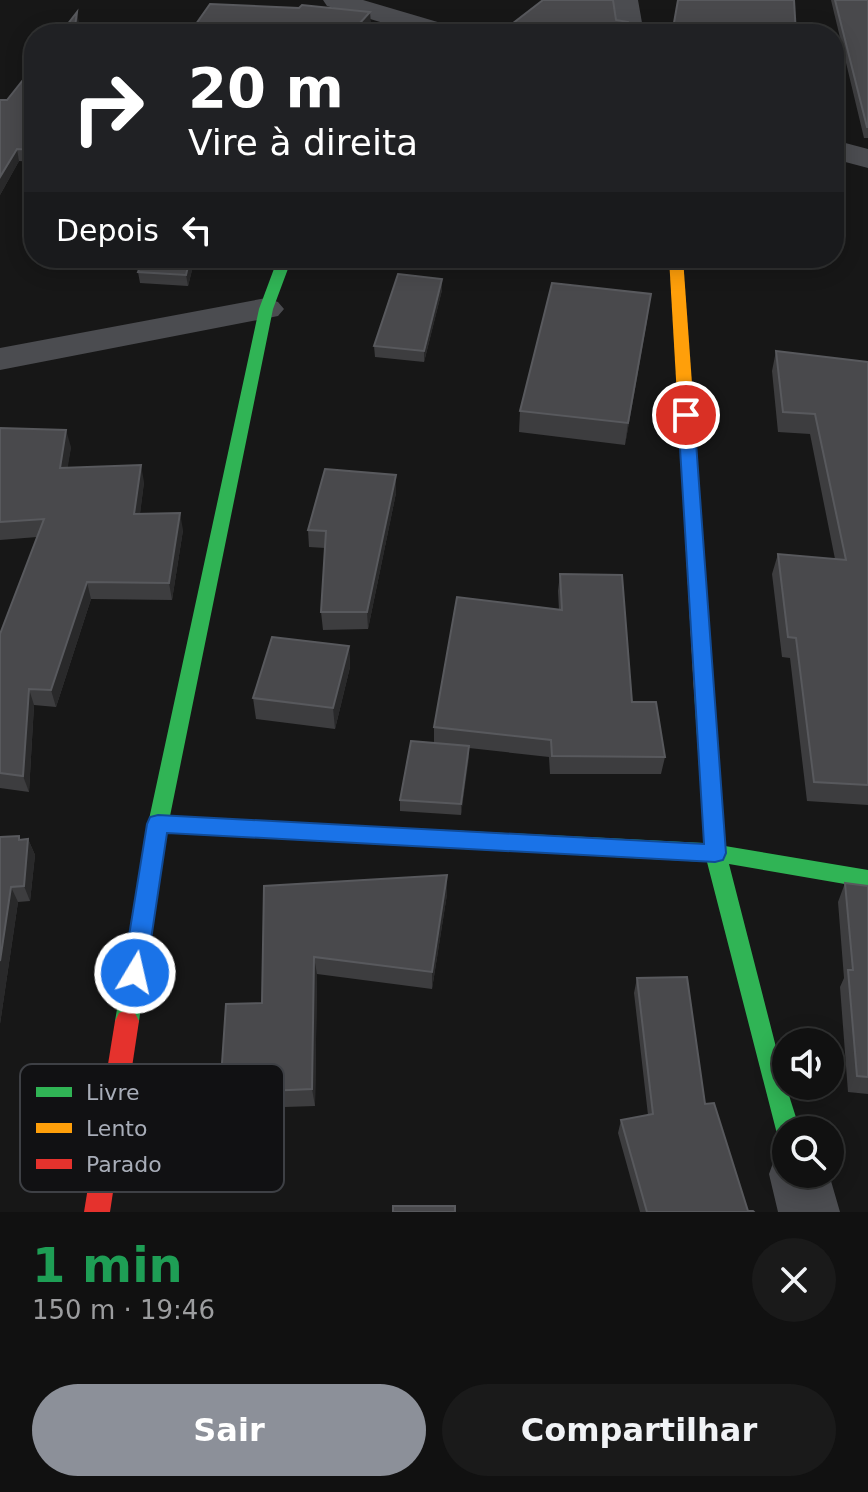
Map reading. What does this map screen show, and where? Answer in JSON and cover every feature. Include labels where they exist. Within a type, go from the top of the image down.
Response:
[{"type":"street","points":[[336,0],[409,24]]},
{"type":"street","points":[[625,0],[629,24]]},
{"type":"street","points":[[844,152],[868,159]]},
{"type":"street","points":[[120,1064],[158,824],[266,309],[281,268]]},
{"type":"street","points":[[677,268],[715,853],[784,1116]]},
{"type":"street","points":[[0,359],[266,309]]},
{"type":"street","points":[[158,824],[715,853],[868,879]]},
{"type":"street","points":[[803,1188],[809,1212]]},
{"type":"street","points":[[97,1212],[100,1192]]},
{"type":"building","points":[[543,0],[613,0],[616,20],[628,22],[628,24],[512,24]]},
{"type":"building","points":[[678,0],[794,0],[795,24],[674,24]]},
{"type":"building","points":[[835,0],[868,0],[868,127],[844,36],[844,24],[841,24]]},
{"type":"building","points":[[210,4],[299,8],[302,5],[370,12],[359,24],[196,24]]},
{"type":"building","points":[[77,12],[75,24],[68,24]]},
{"type":"building","points":[[24,79],[24,149],[17,149],[0,177],[0,100],[7,100]]},
{"type":"building","points":[[139,268],[188,268],[186,275],[138,272]]},
{"type":"building","points":[[398,274],[442,279],[424,351],[374,346]]},
{"type":"building","points":[[552,283],[651,294],[628,423],[520,411]]},
{"type":"building","points":[[776,351],[868,362],[868,785],[814,782],[796,638],[788,637],[778,554],[846,560],[815,414],[783,412]]},
{"type":"building","points":[[0,428],[66,430],[60,468],[141,465],[134,514],[180,513],[169,583],[87,582],[51,690],[29,689],[23,776],[0,773],[0,634],[44,519],[0,522]]},
{"type":"building","points":[[325,469],[396,475],[367,612],[321,612],[326,531],[308,530]]},
{"type":"building","points":[[560,574],[622,575],[632,702],[656,702],[665,757],[552,756],[551,740],[434,727],[457,597],[562,610]]},
{"type":"building","points":[[272,637],[349,646],[333,708],[253,698]]},
{"type":"building","points":[[411,741],[469,746],[461,804],[400,800]]},
{"type":"building","points":[[19,836],[19,840],[28,839],[24,886],[11,887],[0,961],[0,837]]},
{"type":"building","points":[[447,875],[432,972],[314,957],[312,1089],[284,1090],[284,1064],[222,1064],[226,1004],[262,1003],[264,886]]},
{"type":"building","points":[[845,883],[868,886],[868,1077],[857,1076],[848,970],[853,970]]},
{"type":"building","points":[[687,977],[705,1104],[714,1103],[748,1211],[754,1212],[647,1212],[621,1120],[653,1114],[637,978]]},
{"type":"building","points":[[393,1206],[455,1206],[455,1212],[393,1212]]},
{"type":"traffic: fast","points":[[127,1021],[158,824],[266,309],[281,268]]},
{"type":"traffic: fast","points":[[704,690],[715,853],[784,1116]]},
{"type":"traffic: fast","points":[[158,824],[715,853],[868,879]]},
{"type":"traffic: slow","points":[[677,268],[704,690]]},
{"type":"traffic: jam","points":[[120,1064],[127,1021]]},
{"type":"traffic: jam","points":[[97,1212],[100,1192]]},
{"type":"route","points":[[135,973],[158,824],[715,853],[686,415]]}]
